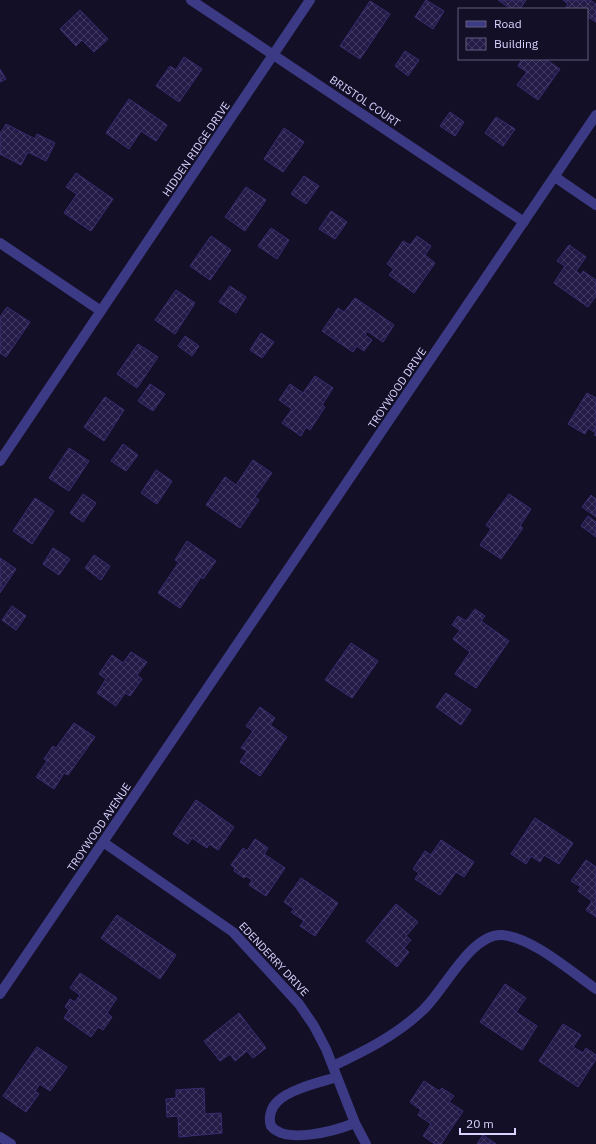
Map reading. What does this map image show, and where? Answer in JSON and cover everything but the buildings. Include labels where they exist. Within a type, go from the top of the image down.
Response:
[{"type":"street","name":"BRISTOL COURT","points":[[192,0],[524,222]]},
{"type":"street","name":"HIDDEN RIDGE DRIVE","points":[[0,461],[310,0]]},
{"type":"street","name":"TROYWOOD DRIVE","points":[[218,674],[596,115]]},
{"type":"street","points":[[555,177],[596,205]]},
{"type":"street","points":[[0,243],[101,311]]},
{"type":"street","name":"TROYWOOD AVENUE","points":[[0,994],[218,674]]},
{"type":"street","name":"EDENDERRY DRIVE","points":[[103,842],[233,932],[299,1004],[314,1026],[333,1066],[355,1122],[366,1144]]},
{"type":"street","points":[[333,1066],[386,1039],[424,1010],[437,995],[463,959],[482,940],[501,935],[522,940],[538,949],[596,989]]},
{"type":"street","points":[[337,1077],[287,1094],[278,1101],[271,1111],[270,1122],[274,1133],[280,1138],[298,1144],[307,1142],[355,1122]]},
{"type":"street","points":[[0,1137],[11,1144]]}]
